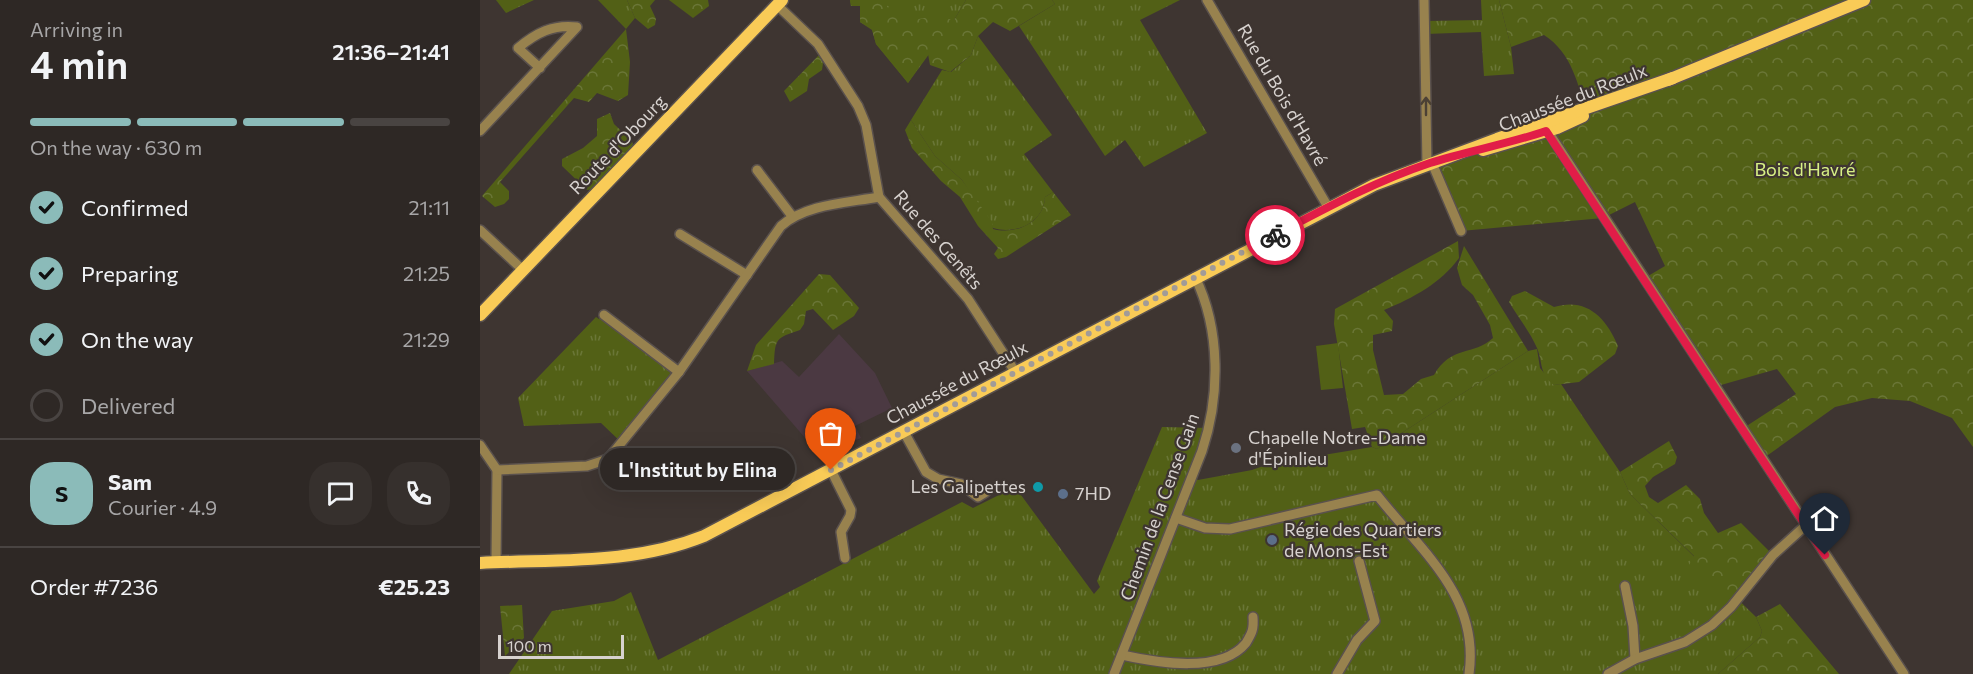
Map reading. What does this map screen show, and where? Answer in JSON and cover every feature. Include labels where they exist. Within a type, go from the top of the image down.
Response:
[{"type":"main road","name":"Chaussée du Rœulx","points":[[480,563],[614,558],[660,551],[704,536],[1328,207],[1374,185],[1450,157],[1587,115],[1864,0]]},
{"type":"main road","name":"Route d'Obourg","points":[[480,315],[779,2]]},
{"type":"main road","name":"Chaussée du Rœulx","points":[[1545,127],[1673,78]]},
{"type":"street","name":"Rue du Bois d'Havré","points":[[1207,0],[1328,207]]},
{"type":"street","points":[[1424,0],[1429,164],[1461,231]]},
{"type":"street","name":"Rue des Genêts","points":[[779,2],[818,44],[858,106],[866,126],[879,197],[968,299],[1016,373]]},
{"type":"street","points":[[480,131],[540,68],[577,27],[552,27],[534,36],[518,48],[540,68]]},
{"type":"street","points":[[1545,127],[1904,674]]},
{"type":"street","points":[[757,170],[792,216]]},
{"type":"street","points":[[497,470],[587,466],[608,459],[679,372],[781,226],[792,216],[879,197]]},
{"type":"street","points":[[480,230],[523,270]]},
{"type":"street","points":[[680,234],[747,275]]},
{"type":"street","name":"Chemin de la Cense Gain","points":[[1114,674],[1204,445],[1214,401],[1210,327],[1196,277]]},
{"type":"street","points":[[604,315],[679,372]]},
{"type":"street","points":[[904,432],[922,468],[929,475],[962,484],[978,496],[986,492]]},
{"type":"street","points":[[480,445],[497,470],[496,562]]},
{"type":"street","points":[[831,470],[850,510],[850,516],[841,532],[845,558]]},
{"type":"street","points":[[1176,518],[1205,528],[1230,529],[1377,495],[1446,578],[1458,596],[1470,633],[1469,674]]},
{"type":"street","points":[[1608,674],[1635,659],[1685,642],[1712,625],[1731,607],[1773,555],[1805,526]]},
{"type":"street","points":[[1337,674],[1358,640],[1375,621],[1359,561]]},
{"type":"street","points":[[1625,586],[1633,626],[1635,659]]},
{"type":"street","points":[[1122,655],[1182,667],[1224,661],[1242,649],[1253,632],[1253,617]]},
{"type":"shaded area","points":[[839,334],[875,373],[892,408],[855,426],[861,438],[831,450],[822,442],[813,447],[747,371],[782,361],[799,377]]},
{"type":"green space","points":[[496,0],[534,0],[506,13]]},
{"type":"green space","points":[[598,0],[627,0],[635,18],[626,29]]},
{"type":"green space","points":[[627,0],[655,0],[650,6],[656,19],[655,25],[648,29],[635,18]]},
{"type":"green space","points":[[669,0],[708,0],[709,6],[693,18]]},
{"type":"green space","points":[[850,0],[966,0],[908,83],[876,44],[872,29],[860,22],[860,6],[851,6]]},
{"type":"green space","points":[[850,0],[886,0],[886,6],[907,20],[939,17],[954,20],[966,0],[1052,0],[1055,4],[1010,31],[993,22],[978,36],[971,55],[950,72],[930,65],[928,54],[908,83],[876,44],[872,30],[860,22],[860,6],[851,6]]},
{"type":"green space","points":[[1052,0],[1180,0],[1140,20],[1207,133],[1144,167],[1125,140],[1105,156],[1019,26],[1055,4]]},
{"type":"green space","points":[[1481,0],[1499,0],[1511,47],[1514,74],[1484,76],[1481,32],[1425,34],[1425,21],[1482,20]]},
{"type":"green space","name":"Bois d'Havré","points":[[1499,0],[1973,0],[1973,447],[1952,418],[1910,401],[1872,398],[1835,407],[1761,460],[1742,429],[1796,394],[1777,369],[1714,387],[1643,279],[1665,266],[1635,202],[1603,218],[1461,231],[1432,163],[1587,115],[1573,70],[1554,42],[1544,35],[1511,47]]},
{"type":"green space","points":[[626,29],[630,62],[628,95],[618,101],[597,93],[589,102],[574,98],[500,182],[509,191],[509,199],[504,204],[495,207],[482,196]]},
{"type":"green space","points":[[978,36],[1052,135],[1024,154],[1053,192],[1045,197],[1040,214],[1034,220],[1027,225],[1010,230],[993,228],[962,180],[935,156],[911,120],[942,70],[951,72],[971,55]]},
{"type":"green space","points":[[819,55],[823,63],[822,70],[809,79],[807,91],[790,102],[784,91]]},
{"type":"green space","points":[[610,113],[614,124],[632,141],[633,146],[594,189],[587,190],[562,166],[562,159],[583,148],[597,136],[597,119]]},
{"type":"green space","points":[[911,120],[935,156],[962,180],[992,222],[993,229],[1010,230],[1027,225],[1040,214],[1045,197],[1053,192],[1071,215],[1006,257],[998,259],[994,254],[998,248],[978,226],[960,197],[941,181],[912,148],[905,130]]},
{"type":"green space","points":[[1458,241],[1459,258],[1444,275],[1416,295],[1384,310],[1393,321],[1392,331],[1373,335],[1373,350],[1384,395],[1403,394],[1421,379],[1434,375],[1448,359],[1486,344],[1493,338],[1490,325],[1473,295],[1462,285],[1457,268],[1464,246],[1528,351],[1377,449],[1372,447],[1365,427],[1352,429],[1334,324],[1335,309]]},
{"type":"green space","points":[[819,274],[830,275],[859,308],[854,316],[833,330],[813,309],[806,311],[804,324],[800,330],[778,340],[774,364],[747,371],[756,345]]},
{"type":"green space","points":[[1525,291],[1554,307],[1576,305],[1594,312],[1607,326],[1618,346],[1615,354],[1579,382],[1554,385],[1546,377],[1534,342],[1509,302],[1512,296]]},
{"type":"green space","points":[[604,315],[679,372],[623,444],[601,423],[524,426],[518,398],[596,317],[599,319]]},
{"type":"green space","points":[[1338,343],[1343,388],[1321,390],[1316,346]]},
{"type":"green space","points":[[1537,349],[1540,368],[1554,385],[1561,384],[1620,472],[1630,494],[1756,617],[1762,631],[1760,637],[1718,674],[509,674],[552,611],[614,601],[631,592],[658,660],[962,502],[973,508],[1015,487],[1094,594],[1100,587],[1097,581],[1162,427],[1210,428],[1192,476],[1198,480],[1252,470],[1286,458],[1287,461],[1372,447],[1377,449],[1528,351]]},
{"type":"green space","points":[[1669,441],[1677,457],[1675,464],[1653,477],[1645,486],[1649,497],[1658,503],[1686,485],[1700,499],[1704,513],[1718,533],[1741,523],[1773,555],[1731,607],[1688,567],[1694,556],[1630,494],[1620,472]]},
{"type":"green space","points":[[1780,604],[1839,674],[1718,674],[1760,637],[1762,631],[1756,617]]},
{"type":"green space","points":[[522,605],[524,638],[505,656],[500,606]]},
{"type":"way so far","points":[[831,470],[1275,235]]},
{"type":"place","name":"Chapelle Notre-Dame d'Épinlieu","points":[[1236,448]]},
{"type":"place","name":"L'Institut by Elina","points":[[831,470]]},
{"type":"place","name":"Les Galipettes","points":[[1038,487]]},
{"type":"place","name":"7HD","points":[[1063,494]]},
{"type":"place","name":"Régie des Quartiers de Mons-Est","points":[[1272,540]]},
{"type":"route","points":[[1275,235],[1393,177],[1450,157],[1500,147],[1546,131],[1605,217],[1643,279],[1825,555]]}]
